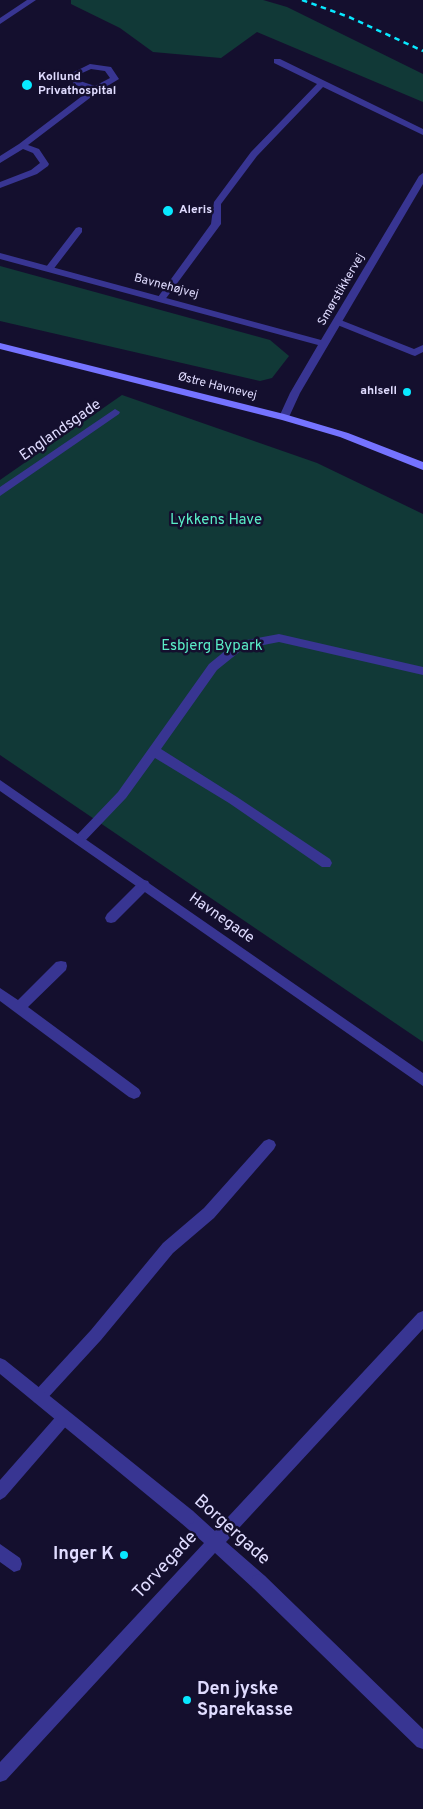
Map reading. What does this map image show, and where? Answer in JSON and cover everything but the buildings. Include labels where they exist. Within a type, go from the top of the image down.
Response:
[{"type":"main road","name":"Østre Havnevej","points":[[0,346],[284,417],[344,435],[423,466]]},
{"type":"street","points":[[0,22],[32,0]]},
{"type":"street","points":[[277,61],[423,132]]},
{"type":"street","points":[[161,298],[216,224],[217,204],[254,154],[322,83]]},
{"type":"street","points":[[0,160],[22,146],[96,89]]},
{"type":"street","points":[[0,185],[34,172],[46,164],[36,151],[22,146]]},
{"type":"street","name":"Smørstikkervej","points":[[284,417],[295,393],[423,176]]},
{"type":"street","points":[[49,269],[79,230]]},
{"type":"street","name":"Bavnehøjvej","points":[[0,256],[161,298],[325,344]]},
{"type":"street","points":[[338,322],[415,353],[423,348]]},
{"type":"street","name":"Englandsgade","points":[[0,492],[115,412]]},
{"type":"street","points":[[79,840],[122,795],[213,667],[240,645],[279,638],[423,671]]},
{"type":"street","points":[[154,751],[233,800],[326,863]]},
{"type":"street","name":"Havnegade","points":[[0,785],[423,1080]]},
{"type":"street","points":[[111,918],[144,885]]},
{"type":"street","points":[[19,1008],[61,966]]},
{"type":"street","points":[[0,994],[134,1093]]},
{"type":"street","points":[[39,1397],[96,1335],[168,1248],[208,1213],[269,1145]]},
{"type":"street","name":"Torvegade","points":[[0,1774],[423,1318]]},
{"type":"street","name":"Borgergade","points":[[0,1365],[187,1517],[259,1582],[423,1741]]},
{"type":"street","points":[[0,1492],[64,1418]]},
{"type":"street","points":[[0,1552],[14,1564]]},
{"type":"green space","points":[[71,0],[263,0],[287,7],[423,74],[423,102],[257,32],[221,58],[153,52],[120,28],[71,4]]},
{"type":"green space","points":[[0,266],[270,340],[289,356],[272,378],[260,381],[0,321]]},
{"type":"green space","name":"Esbjerg Bypark","points":[[122,395],[317,463],[423,514],[423,1042],[0,755],[0,480]]},
{"type":"railway","points":[[302,0],[349,17],[423,51]]},
{"type":"place","name":"Kollund Privathospital","points":[[27,85]]},
{"type":"place","name":"Aleris","points":[[168,211]]},
{"type":"place","name":"ahlsell","points":[[407,392]]},
{"type":"place","name":"Inger K","points":[[124,1555]]},
{"type":"place","name":"Den jyske Sparekasse","points":[[187,1700]]},
{"type":"park label","name":"Lykkens Have","points":[[216,521]]}]
